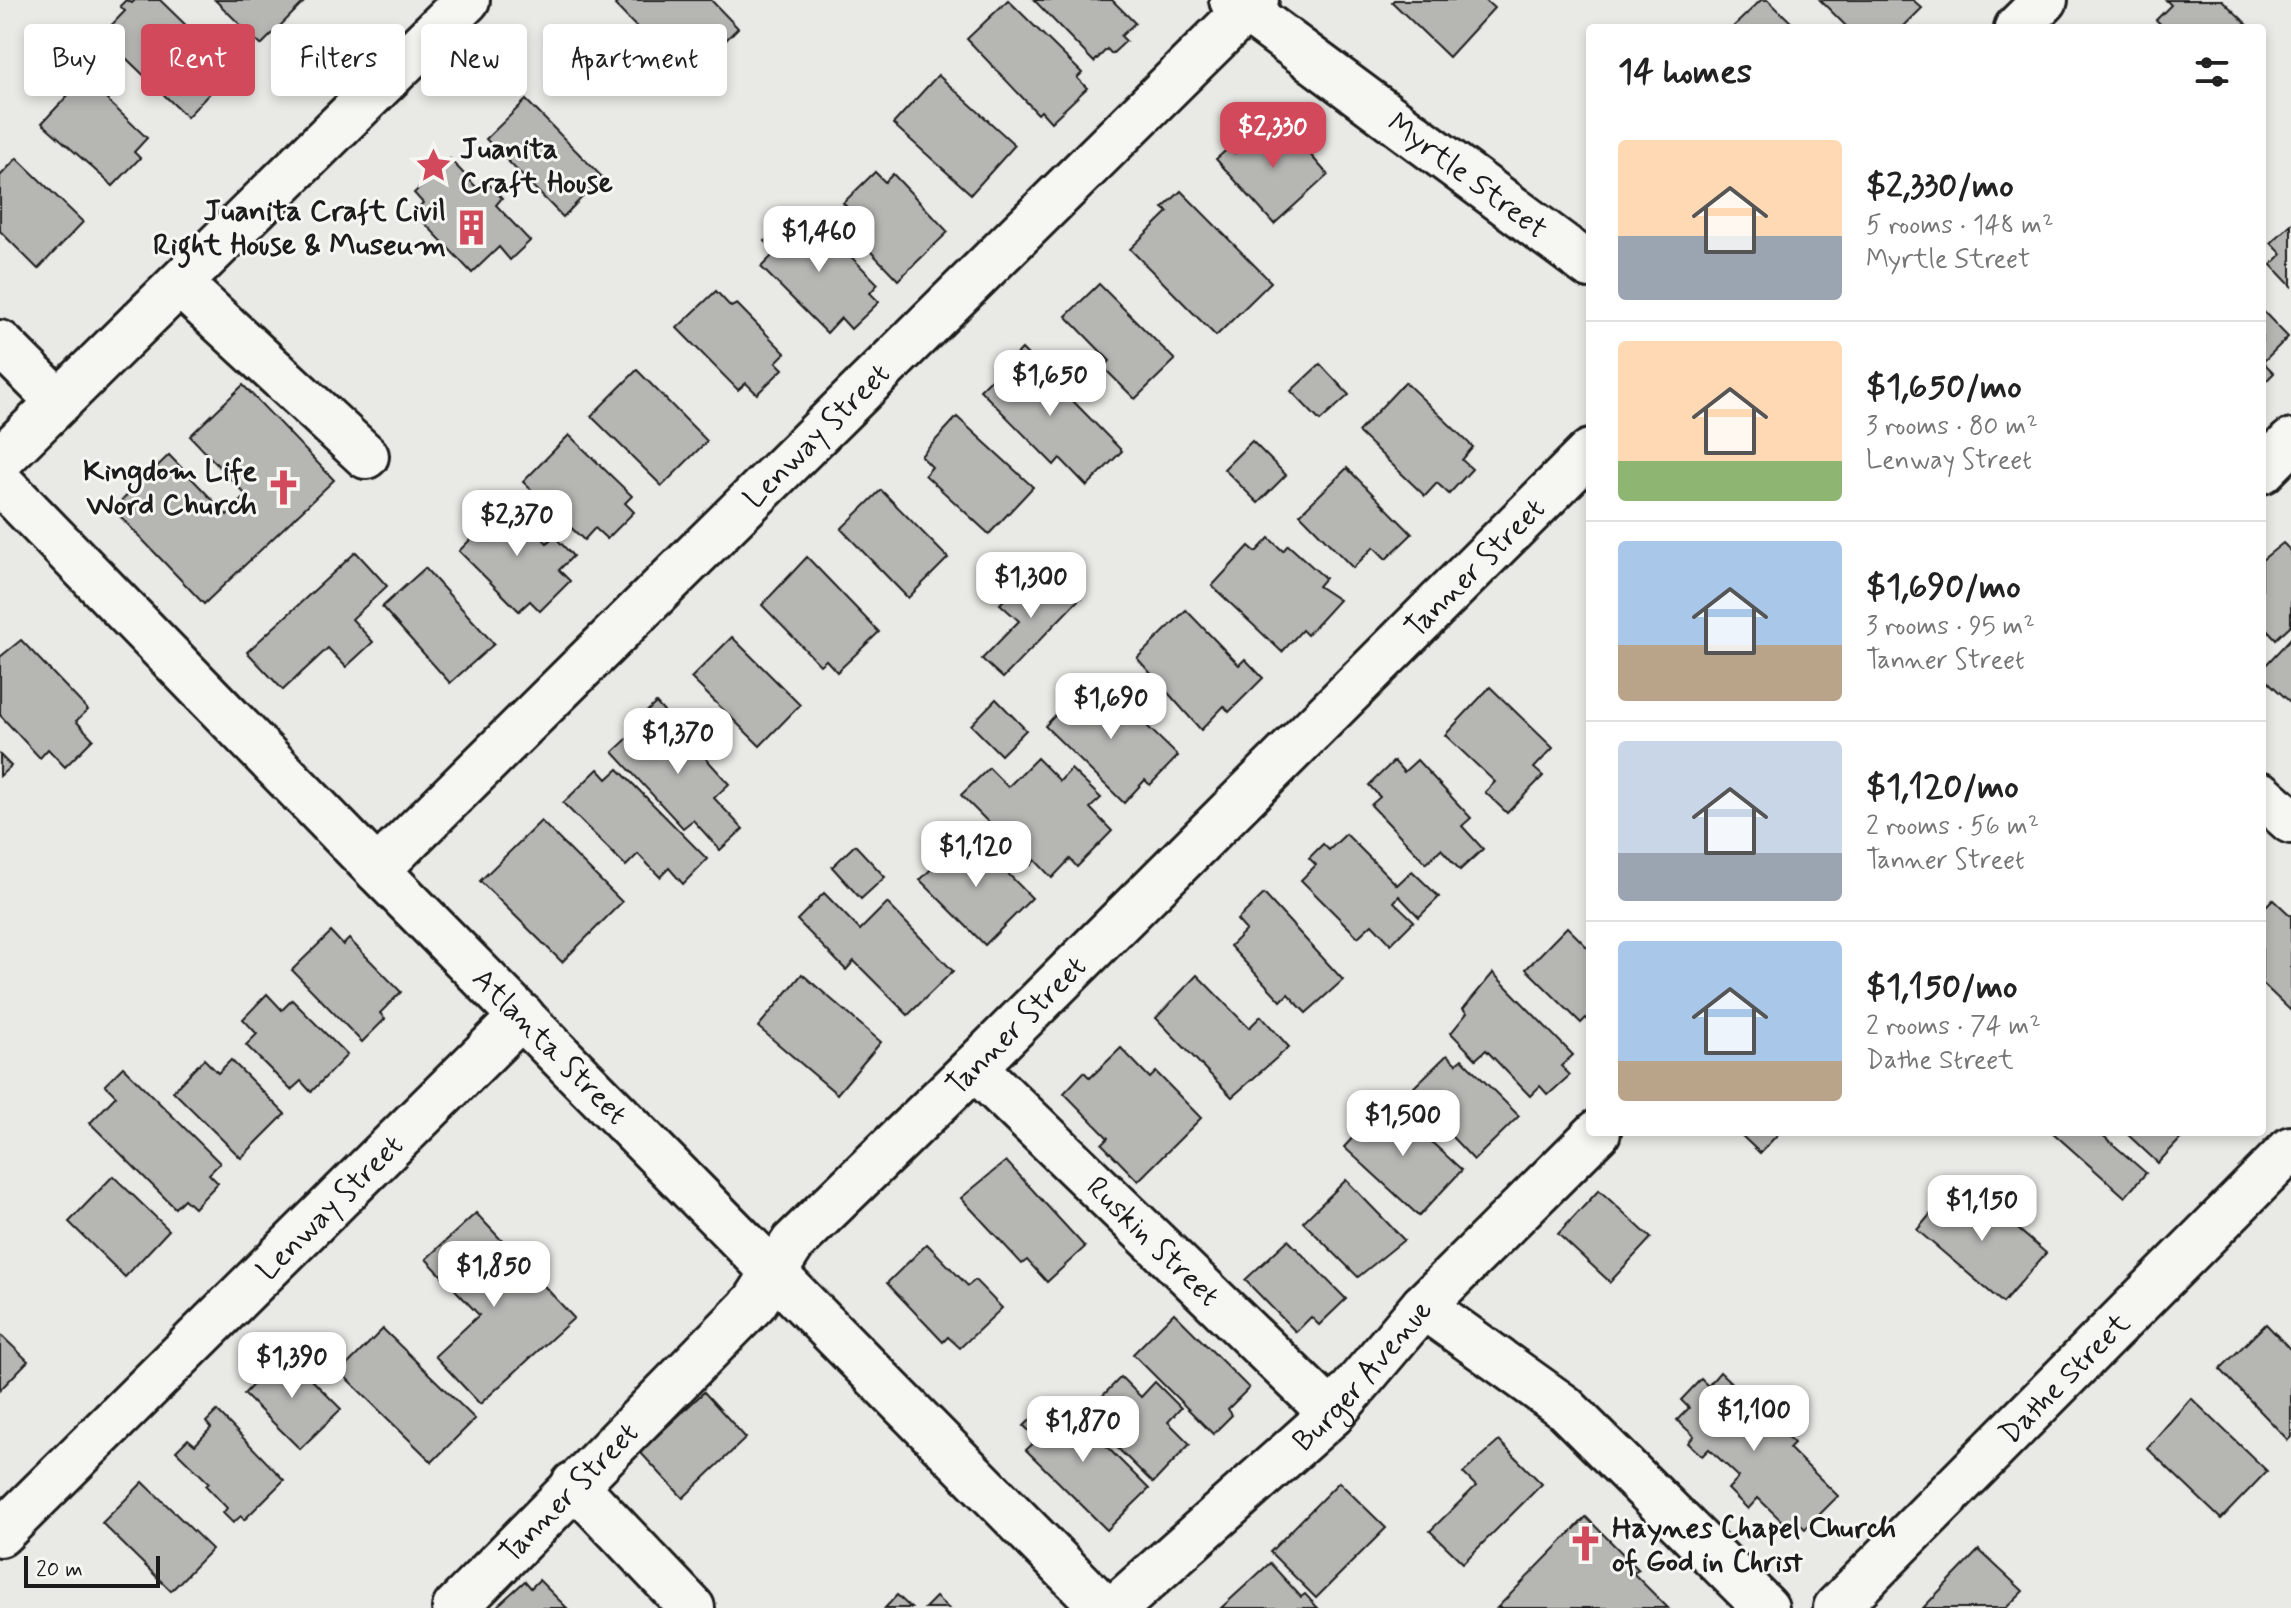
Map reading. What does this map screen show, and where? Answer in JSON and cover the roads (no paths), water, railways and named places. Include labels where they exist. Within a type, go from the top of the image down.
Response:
[{"type":"street","points":[[0,460],[467,0]]},
{"type":"street","points":[[2021,24],[2045,0]]},
{"type":"street","name":"Myrtle Street","points":[[1245,4],[1586,263]]},
{"type":"street","name":"Lenway Street","points":[[377,870],[1245,4]]},
{"type":"street","points":[[180,284],[366,456]]},
{"type":"street","points":[[0,343],[58,401]]},
{"type":"street","points":[[2266,467],[2291,442]]},
{"type":"street","name":"Tanner Street","points":[[455,1608],[755,1302],[793,1243],[974,1067],[1586,456]]},
{"type":"street","name":"Atlanta Street","points":[[0,482],[377,870],[1104,1608]]},
{"type":"street","points":[[2266,799],[2291,821]]},
{"type":"street","name":"Lenway Street","points":[[0,1534],[522,1016]]},
{"type":"street","name":"Ruskin Street","points":[[974,1067],[1332,1414]]},
{"type":"street","name":"Burger Avenue","points":[[1115,1608],[1332,1414],[1423,1306],[1594,1136]]},
{"type":"street","name":"Dathe Street","points":[[1836,1608],[2291,1149]]},
{"type":"street","points":[[1423,1306],[1564,1407],[1766,1608]]},
{"type":"street","points":[[574,1484],[692,1608]]},
{"type":"place","name":"Juanita Craft House","points":[[434,165]]},
{"type":"place","name":"Juanita Craft Civil Right House & Museum","points":[[472,227]]},
{"type":"place","name":"Kingdom Life Word Church","points":[[283,487]]},
{"type":"place","name":"Haynes Chapel Church of God in Christ","points":[[1586,1544]]}]
